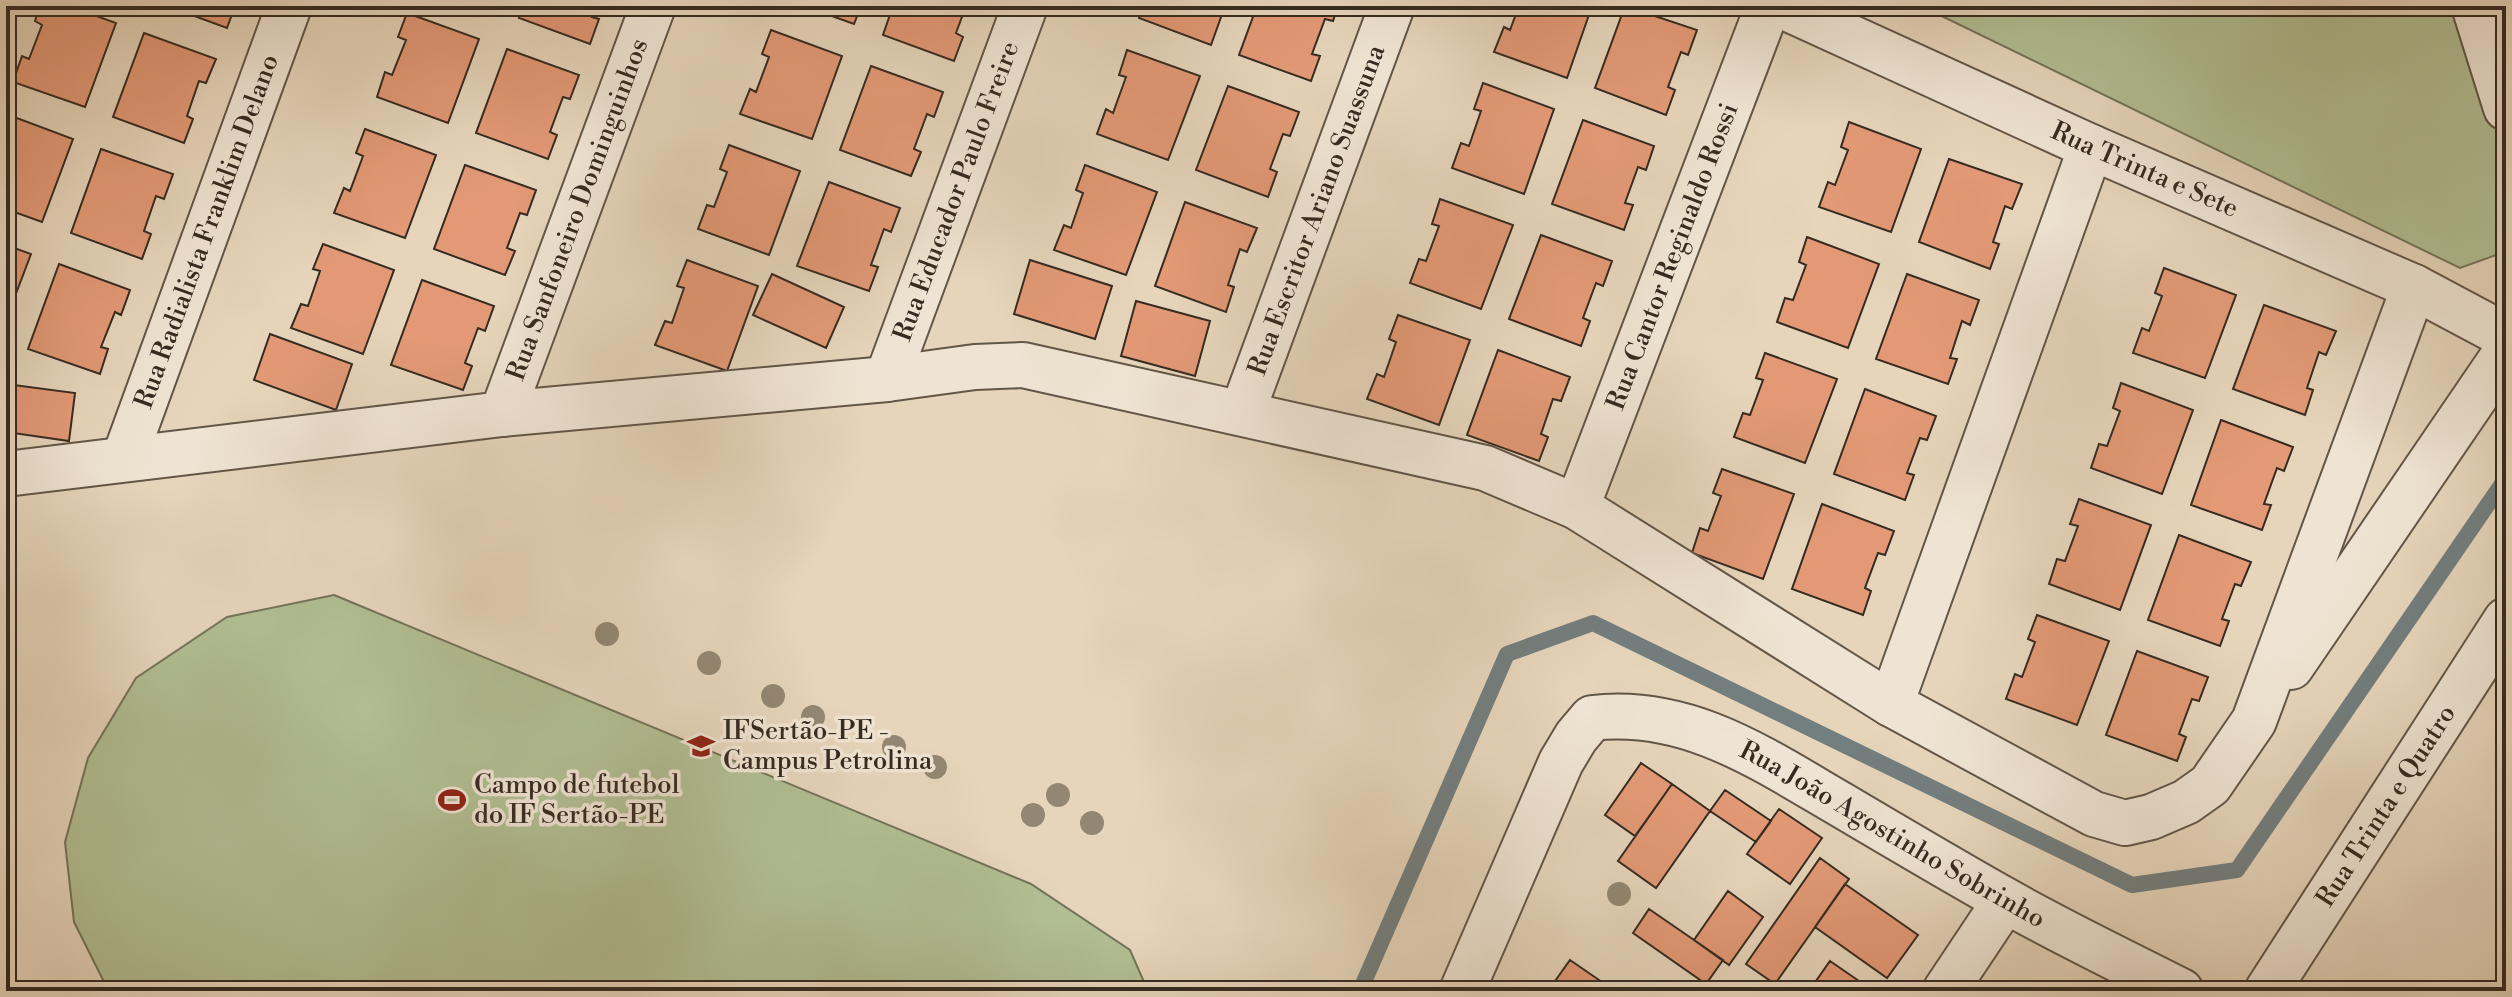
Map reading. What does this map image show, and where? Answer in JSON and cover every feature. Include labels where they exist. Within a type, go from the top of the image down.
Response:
[{"type":"street","name":"Rua Radialista Franklim Delano","points":[[124,459],[289,6]]},
{"type":"street","name":"Rua Sanfoneiro Dominguinhos","points":[[502,414],[653,6]]},
{"type":"street","name":"Rua Educador Paulo Freire","points":[[887,379],[1025,6]]},
{"type":"street","name":"Rua Escritor Ariano Suassuna","points":[[1242,413],[1392,6]]},
{"type":"street","name":"Rua Cantor Reginaldo Rossi","points":[[1577,507],[1768,6]]},
{"type":"street","name":"Rua Trinta e Sete","points":[[1782,6],[2091,147],[2414,287],[2506,336]]},
{"type":"street","points":[[2474,6],[2506,108]]},
{"type":"street","points":[[1891,704],[2091,147]]},
{"type":"street","points":[[2254,721],[2414,287]]},
{"type":"street","points":[[6,474],[502,414],[887,379],[975,367],[1023,365],[1485,468],[1577,507],[1891,704],[2094,814],[2125,823],[2151,817],[2186,802],[2210,785],[2506,352]]},
{"type":"street","name":"Rua Trinta e Quatro","points":[[2267,991],[2506,620]]},
{"type":"street","name":"Rua João Agostinho Sobrinho","points":[[1462,991],[1561,762],[1592,718],[1621,715],[1652,717],[1695,729],[1747,750],[2005,901],[2181,991]]},
{"type":"street","points":[[1945,991],[2005,901]]},
{"type":"green space","points":[[1921,6],[2457,6],[2506,156],[2506,242],[2499,254],[2460,268]]},
{"type":"green space","name":"Campo de futebol do IF Sertão-PE","points":[[334,595],[1031,884],[1130,950],[1148,991],[113,991],[105,984],[74,922],[65,842],[88,758],[136,678],[227,617]]},
{"type":"building","points":[[40,6],[69,6],[116,23],[85,107],[13,82],[22,56],[29,59],[42,25],[35,21]]},
{"type":"building","points":[[167,6],[235,6],[227,28]]},
{"type":"building","points":[[523,6],[596,6],[592,17],[599,19],[590,44],[519,18]]},
{"type":"building","points":[[804,6],[861,6],[854,24]]},
{"type":"building","points":[[893,6],[966,6],[956,33],[963,37],[954,61],[883,35]]},
{"type":"building","points":[[1144,6],[1225,6],[1211,45],[1139,18]]},
{"type":"building","points":[[1257,6],[1338,6],[1333,21],[1325,19],[1312,54],[1320,56],[1311,81],[1239,55]]},
{"type":"building","points":[[1519,6],[1592,6],[1567,78],[1494,52],[1504,27],[1510,30]]},
{"type":"building","points":[[1625,6],[1697,30],[1688,55],[1681,52],[1668,87],[1675,90],[1666,115],[1595,88]]},
{"type":"building","points":[[407,13],[479,39],[448,123],[377,97],[385,72],[392,75],[406,40],[398,37]]},
{"type":"building","points":[[771,30],[842,56],[812,139],[740,114],[750,89],[756,92],[769,57],[762,54]]},
{"type":"building","points":[[144,33],[216,59],[206,83],[199,81],[187,116],[193,119],[184,143],[113,117]]},
{"type":"building","points":[[507,49],[579,75],[570,99],[563,97],[550,132],[557,135],[548,159],[476,133]]},
{"type":"building","points":[[1127,50],[1200,76],[1168,160],[1097,134],[1106,109],[1113,113],[1126,77],[1119,75]]},
{"type":"building","points":[[871,66],[943,92],[934,117],[927,114],[914,149],[921,152],[911,176],[840,150]]},
{"type":"building","points":[[1483,83],[1554,109],[1524,194],[1452,168],[1461,143],[1469,146],[1481,111],[1474,109]]},
{"type":"building","points":[[1228,86],[1299,112],[1290,136],[1283,134],[1270,169],[1277,172],[1268,197],[1196,170]]},
{"type":"building","points":[[6,114],[73,139],[42,222],[6,209]]},
{"type":"building","points":[[1583,120],[1654,146],[1646,170],[1638,167],[1625,203],[1633,205],[1624,230],[1552,204]]},
{"type":"building","points":[[1849,122],[1921,149],[1891,232],[1819,207],[1828,182],[1835,185],[1848,150],[1841,147]]},
{"type":"building","points":[[365,129],[436,155],[405,238],[334,213],[344,188],[350,191],[363,156],[356,153]]},
{"type":"building","points":[[729,145],[800,171],[769,255],[698,229],[707,205],[714,207],[727,172],[720,169]]},
{"type":"building","points":[[101,149],[173,174],[164,199],[156,196],[144,231],[151,234],[142,259],[71,233]]},
{"type":"building","points":[[1949,159],[2022,184],[2012,209],[2005,206],[1993,242],[1999,244],[1990,269],[1919,242]]},
{"type":"building","points":[[465,165],[536,190],[527,215],[520,213],[507,248],[515,251],[505,275],[434,249]]},
{"type":"building","points":[[1085,165],[1157,192],[1126,275],[1054,250],[1064,225],[1071,228],[1083,193],[1076,190]]},
{"type":"building","points":[[829,182],[900,208],[891,232],[884,229],[871,265],[878,267],[869,291],[797,266]]},
{"type":"building","points":[[1440,199],[1513,225],[1481,309],[1410,283],[1419,259],[1426,261],[1439,226],[1432,224]]},
{"type":"building","points":[[1185,202],[1257,228],[1247,252],[1240,249],[1228,285],[1234,287],[1226,312],[1155,286]]},
{"type":"building","points":[[1541,235],[1612,261],[1603,286],[1596,283],[1583,318],[1590,321],[1581,346],[1509,319]]},
{"type":"building","points":[[1807,237],[1879,264],[1848,348],[1777,322],[1785,298],[1793,300],[1806,265],[1799,262]]},
{"type":"building","points":[[323,244],[394,270],[363,354],[291,328],[301,304],[308,306],[320,271],[313,269]]},
{"type":"building","points":[[6,245],[31,254],[6,320]]},
{"type":"building","points":[[687,260],[758,286],[727,371],[655,345],[665,321],[672,323],[684,288],[677,286]]},
{"type":"building","points":[[1030,260],[1112,286],[1095,339],[1014,314]]},
{"type":"building","points":[[59,264],[130,290],[121,315],[115,312],[101,347],[108,349],[100,374],[28,349]]},
{"type":"building","points":[[2164,268],[2236,295],[2205,378],[2133,353],[2142,328],[2149,331],[2162,296],[2155,293]]},
{"type":"building","points":[[772,274],[844,307],[826,348],[753,315]]},
{"type":"building","points":[[1907,274],[1979,300],[1970,325],[1962,321],[1950,358],[1957,359],[1948,384],[1876,359]]},
{"type":"building","points":[[422,280],[494,306],[485,331],[478,328],[465,363],[472,366],[463,390],[391,365]]},
{"type":"building","points":[[1136,301],[1210,321],[1195,376],[1121,356]]},
{"type":"building","points":[[2264,305],[2336,331],[2326,355],[2319,352],[2307,388],[2313,390],[2305,415],[2233,389]]},
{"type":"building","points":[[1398,315],[1470,340],[1439,425],[1367,399],[1377,374],[1384,377],[1396,342],[1389,339]]},
{"type":"building","points":[[270,334],[352,364],[336,410],[254,380]]},
{"type":"building","points":[[1498,350],[1570,377],[1561,401],[1553,399],[1541,434],[1548,437],[1539,461],[1467,435]]},
{"type":"building","points":[[1765,353],[1837,379],[1805,463],[1734,437],[1743,413],[1750,415],[1763,380],[1756,378]]},
{"type":"building","points":[[2121,383],[2193,410],[2162,494],[2091,468],[2099,444],[2107,446],[2120,411],[2113,408]]},
{"type":"building","points":[[6,384],[75,393],[69,441],[6,432]]},
{"type":"building","points":[[1865,389],[1936,416],[1927,440],[1920,438],[1907,473],[1914,475],[1905,500],[1834,474]]},
{"type":"building","points":[[2221,420],[2293,447],[2284,471],[2277,468],[2264,504],[2271,505],[2262,530],[2191,505]]},
{"type":"building","points":[[1722,469],[1794,494],[1763,579],[1692,553],[1700,528],[1708,531],[1721,496],[1713,493]]},
{"type":"building","points":[[2079,499],[2151,525],[2120,610],[2049,584],[2057,559],[2065,561],[2078,526],[2070,524]]},
{"type":"building","points":[[1822,504],[1894,531],[1885,555],[1878,553],[1865,588],[1871,591],[1863,615],[1792,589]]},
{"type":"building","points":[[2179,535],[2251,562],[2241,586],[2235,584],[2222,619],[2229,621],[2220,646],[2148,620]]},
{"type":"building","points":[[2037,615],[2109,641],[2077,725],[2006,699],[2015,674],[2022,677],[2035,642],[2028,639]]},
{"type":"building","points":[[2137,651],[2208,677],[2199,701],[2192,699],[2179,734],[2186,737],[2177,761],[2106,735]]},
{"type":"building","points":[[1641,763],[1672,784],[1635,836],[1605,815]]},
{"type":"building","points":[[1672,784],[1710,811],[1656,888],[1618,861]]},
{"type":"building","points":[[1725,790],[1771,821],[1756,842],[1710,811]]},
{"type":"building","points":[[1779,809],[1822,838],[1790,884],[1747,854]]},
{"type":"building","points":[[1820,858],[1849,879],[1775,984],[1746,964]]},
{"type":"building","points":[[1845,884],[1918,935],[1887,978],[1815,927]]},
{"type":"building","points":[[1728,891],[1763,917],[1729,965],[1694,940]]},
{"type":"building","points":[[1649,909],[1723,960],[1706,984],[1633,933]]},
{"type":"building","points":[[1570,960],[1615,991],[1548,991]]},
{"type":"building","points":[[1830,961],[1872,990],[1872,991],[1809,991]]},
{"type":"waterway","points":[[1360,991],[1507,654],[1593,623],[2132,885],[2237,870],[2506,478]]},
{"type":"place","name":"IFSertão-PE - Campus Petrolina","points":[[701,746]]},
{"type":"place","name":"Campo de futebol do IF Sertão-PE","points":[[452,800]]}]
